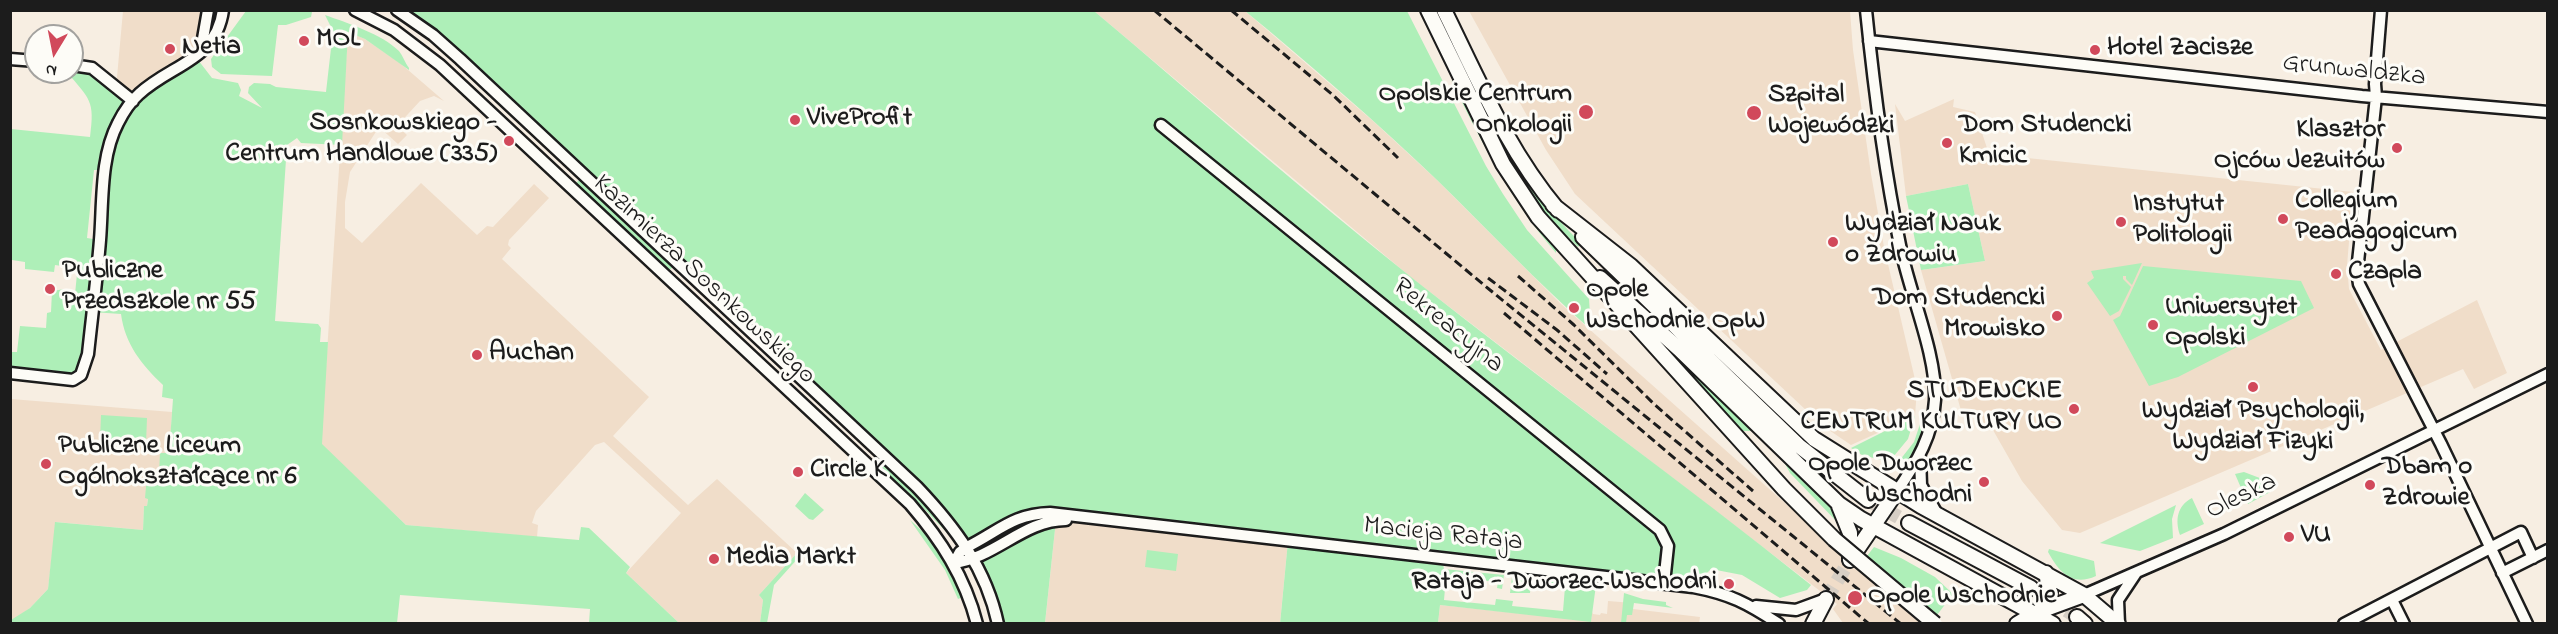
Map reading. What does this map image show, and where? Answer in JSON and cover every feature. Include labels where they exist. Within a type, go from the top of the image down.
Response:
[{"type":"main road","points":[[1428,10],[1513,181],[1538,217],[1784,489],[1834,538],[1935,624]]},
{"type":"main road","points":[[1444,10],[1513,148],[1553,205],[1578,233],[1799,446],[1868,500]]},
{"type":"main road","points":[[1553,205],[1631,266],[1801,429],[1841,458],[1897,491],[2084,595],[2118,624]]},
{"type":"main road","points":[[1579,265],[1611,286],[1632,305],[1839,504],[1861,519],[2038,612],[2053,624]]},
{"type":"main road","points":[[1839,504],[1850,532],[1850,560],[1897,491]]},
{"type":"main road","points":[[1909,523],[2031,588]]},
{"type":"main road","points":[[2038,612],[2050,593],[2046,573]]},
{"type":"main road","points":[[2017,624],[2038,612],[2084,595]]},
{"type":"main road","points":[[1813,624],[1826,599]]},
{"type":"street","points":[[201,51],[208,10]]},
{"type":"street","points":[[10,373],[73,380],[85,369],[110,145],[117,125],[133,101],[148,87],[180,68],[218,33],[223,10]]},
{"type":"street","name":"Kazimierza Sosnkowskiego","points":[[355,10],[402,36],[426,53],[460,83],[910,504],[938,537],[954,563],[968,594],[977,624]]},
{"type":"street","name":"Kazimierza Sosnkowskiego","points":[[397,10],[433,35],[460,59],[917,487],[956,530],[975,558],[987,586],[998,624]]},
{"type":"street","points":[[1866,10],[1876,98],[1900,246],[1929,352],[1935,386],[1933,420],[1920,458],[1897,491]]},
{"type":"street","points":[[2381,10],[2376,97],[2358,262],[2359,284],[2527,624]]},
{"type":"street","name":"Grunwaldzka","points":[[1869,42],[2376,97],[2547,112]]},
{"type":"street","points":[[84,67],[92,69],[133,101]]},
{"type":"street","name":"Rekreacyjna","points":[[1161,125],[1660,530],[1668,546],[1664,583]]},
{"type":"street","name":"Oleska","points":[[2084,595],[2224,534],[2547,374]]},
{"type":"street","points":[[1920,458],[1921,485],[1938,515]]},
{"type":"street","name":"Macieja Rataja","points":[[954,563],[960,552],[1026,515],[1050,513],[1664,583],[1719,592],[1750,605],[1779,624]]},
{"type":"street","name":"Macieja Rataja","points":[[954,563],[975,558],[1047,522],[1093,519]]},
{"type":"street","points":[[2343,624],[2521,532],[2533,558]]},
{"type":"street","points":[[2502,573],[2547,550]]},
{"type":"street","points":[[2118,624],[2118,600],[2136,572]]},
{"type":"street","points":[[1750,605],[1796,610],[1826,599]]},
{"type":"street","points":[[2392,600],[2404,624]]},
{"type":"shaded area","points":[[123,11],[208,11],[203,44],[133,101],[116,88]]},
{"type":"shaded area","points":[[1094,11],[1245,11],[1373,121],[1438,181],[1561,304],[1920,623],[1843,623],[1833,609],[1837,604],[1413,279]]},
{"type":"shaded area","points":[[1469,11],[1850,11],[1853,50],[1871,174],[1884,247],[1917,388],[1915,416],[1851,445],[1823,426],[1575,194],[1546,150]]},
{"type":"shaded area","points":[[348,31],[365,39],[400,63],[444,101],[434,96],[420,101],[397,126],[407,135],[398,144],[379,127],[350,172],[345,202],[345,228],[362,243],[421,183],[477,235],[487,226],[493,227],[534,184],[549,198],[509,240],[508,245],[511,248],[502,259],[649,397],[613,436],[688,505],[717,479],[797,553],[759,595],[763,600],[760,623],[679,623],[626,573],[681,513],[604,442],[595,445],[536,511],[532,523],[538,525],[537,537],[406,525],[321,444]]},
{"type":"shaded area","name":"Uniwersytet Opolski","points":[[1954,99],[1953,107],[1975,112],[1989,154],[2353,192],[2347,266],[2349,289],[2381,350],[2477,300],[2507,373],[2474,389],[2463,369],[2080,533],[2062,530],[2022,481],[1993,430],[1977,418],[1962,414],[1921,270],[1985,261],[1968,184],[1906,196],[1895,104],[1905,121]]},
{"type":"shaded area","points":[[11,399],[172,412],[168,475],[148,498],[147,506],[144,506],[143,530],[56,522],[48,589],[11,623]]},
{"type":"shaded area","points":[[1093,519],[1288,541],[1280,623],[1045,624],[1056,520]]},
{"type":"shaded area","points":[[1608,601],[1633,603],[1633,609],[1700,617],[1699,624],[1438,624],[1440,605],[1591,621],[1592,612],[1600,615],[1601,613],[1607,614]]},
{"type":"green space","points":[[246,11],[312,12],[311,17],[286,25],[278,25],[272,76],[221,74],[212,67],[211,59]]},
{"type":"green space","points":[[407,11],[1094,11],[1416,281],[1811,585],[1807,590],[1780,598],[1742,575],[1711,569],[1693,587],[1442,559],[1444,569],[1504,575],[1502,589],[1497,588],[1498,582],[1446,577],[1444,600],[1495,605],[1496,599],[1513,601],[1512,606],[1563,611],[1565,587],[1531,583],[1530,593],[1510,593],[1512,577],[1596,585],[1591,622],[1440,605],[1438,623],[1280,624],[1288,541],[1033,514],[967,547],[956,530]]},
{"type":"green space","points":[[1245,11],[1407,11],[1486,166],[1503,194],[1527,230],[1589,299],[1591,330],[1390,136]]},
{"type":"green space","points":[[1434,11],[1438,11],[1484,104],[1517,163],[1557,218],[1581,243],[1578,247],[1539,208],[1511,166]]},
{"type":"green space","points":[[325,15],[383,39],[399,51],[409,68],[409,70],[365,39],[348,32],[342,145],[301,143],[297,138],[287,145],[275,321],[318,324],[321,328],[320,342],[328,342],[322,444],[406,525],[579,540],[581,527],[589,528],[630,567],[626,573],[679,623],[589,623],[590,609],[400,595],[397,623],[11,623],[11,620],[30,608],[48,589],[55,522],[143,530],[144,506],[147,506],[148,499],[145,498],[147,475],[159,474],[160,453],[169,453],[173,399],[162,397],[163,385],[135,353],[126,335],[121,314],[92,312],[81,375],[11,374],[10,352],[17,352],[20,326],[46,328],[47,313],[51,312],[52,291],[65,289],[65,293],[75,294],[77,274],[81,275],[81,269],[55,265],[54,272],[25,269],[25,262],[12,260],[10,262],[11,129],[90,137],[91,108],[86,95],[77,84],[84,84],[84,68],[133,101],[195,56],[212,78],[238,83],[241,90],[239,96],[262,108],[248,93],[249,87],[254,83],[326,92],[333,31]],"holes":[[[94,170],[106,170],[99,240],[87,238]]]},
{"type":"green space","points":[[1451,80],[1474,116],[1506,181],[1517,199],[1556,247],[1556,253],[1511,191]]},
{"type":"green space","points":[[580,179],[673,267],[668,271],[575,184]]},
{"type":"green space","points":[[1968,184],[1985,261],[1921,270],[1906,196]]},
{"type":"green space","points":[[2142,263],[2132,285],[2126,276],[2123,276],[2131,287],[2119,311],[2110,316],[2087,283],[2094,278],[2091,271]]},
{"type":"green space","points":[[2143,266],[2301,281],[2314,308],[2178,377],[2149,386],[2113,320],[2120,316]]},
{"type":"green space","points":[[1634,313],[1753,431],[1742,431]]},
{"type":"green space","points":[[1925,409],[1923,433],[1903,471],[1896,465],[1914,442]]},
{"type":"green space","points":[[101,415],[147,418],[146,444],[100,441]]},
{"type":"green space","points":[[1915,416],[1908,439],[1889,462],[1862,455],[1851,448]]},
{"type":"green space","points":[[877,457],[933,511],[954,540],[907,491],[872,461]]},
{"type":"green space","points":[[1784,462],[1835,509],[1840,525],[1790,473]]},
{"type":"green space","points":[[2244,472],[2265,480],[2272,491],[2248,504],[2235,474]]},
{"type":"green space","points":[[805,493],[824,510],[813,520],[795,506]]},
{"type":"green space","points":[[2192,498],[2204,524],[2180,535],[2178,514],[2183,505]]},
{"type":"green space","points":[[2176,505],[2172,519],[2173,538],[2140,551],[2100,543]]},
{"type":"green space","points":[[910,520],[931,539],[947,563],[963,597],[958,599],[945,570]]},
{"type":"green space","points":[[1056,520],[1045,623],[998,623],[975,558]]},
{"type":"green space","points":[[1874,547],[1901,558],[1935,577],[1953,594],[1937,615],[1867,556]]},
{"type":"green space","points":[[2049,549],[2094,561],[2096,576],[2080,580],[2067,576],[2052,559],[2048,552]]},
{"type":"green space","points":[[1147,550],[1178,554],[1176,571],[1145,567]]},
{"type":"green space","points":[[797,553],[800,556],[774,585],[767,623],[760,623],[763,600],[759,595]]},
{"type":"green space","points":[[1624,593],[1643,599],[1666,602],[1666,605],[1673,608],[1634,603],[1632,615],[1627,615],[1626,623],[1621,623]]},
{"type":"tunnel","points":[[1868,500],[1909,523]]},
{"type":"tunnel","points":[[1826,599],[1850,560]]},
{"type":"tunnel","points":[[2031,588],[2077,617]]},
{"type":"railway","points":[[1154,10],[1490,290],[1901,624]]},
{"type":"railway","points":[[1231,10],[1333,95],[1398,158]]},
{"type":"railway","points":[[1518,276],[1574,325],[1655,405],[1753,491]]},
{"type":"railway","points":[[1488,278],[1557,330],[1607,374]]},
{"type":"railway","points":[[1504,313],[1869,624]]},
{"type":"place","name":"MOL","points":[[304,41]]},
{"type":"place","name":"Netia","points":[[170,49]]},
{"type":"place","name":"Hotel Zacisze","points":[[2095,50]]},
{"type":"place","name":"Opolskie Centrum Onkologii","points":[[1586,112]]},
{"type":"place","name":"Szpital Wojewódzki","points":[[1754,113]]},
{"type":"place","name":"ViveProfit","points":[[795,120]]},
{"type":"place","name":"Sosnkowskiego - Centrum Handlowe (335)","points":[[509,141]]},
{"type":"place","name":"Dom Studencki Kmicic","points":[[1947,143]]},
{"type":"place","name":"Klasztor Ojców Jezuitów","points":[[2397,148]]},
{"type":"place","name":"Collegium Peadagogicum","points":[[2283,219]]},
{"type":"place","name":"Instytut Politologii","points":[[2121,222]]},
{"type":"place","name":"Wydział Nauk o Zdrowiu","points":[[1833,242]]},
{"type":"place","name":"Czapla","points":[[2336,274]]},
{"type":"place","name":"Publiczne Przedszkole nr 55","points":[[50,289]]},
{"type":"place","name":"Opole Wschodnie OpW","points":[[1574,308]]},
{"type":"place","name":"Dom Studencki Mrowisko","points":[[2057,316]]},
{"type":"place","name":"Uniwersytet Opolski","points":[[2153,325]]},
{"type":"place","name":"Auchan","points":[[477,355]]},
{"type":"place","name":"Wydział Psychologii, Wydział Fizyki","points":[[2253,387]]},
{"type":"place","name":"STUDENCKIE CENTRUM KULTURY UO","points":[[2074,409]]},
{"type":"place","name":"Publiczne Liceum Ogólnokształcące nr 6","points":[[46,464]]},
{"type":"place","name":"Circle K","points":[[798,472]]},
{"type":"place","name":"Opole Dworzec Wschodni","points":[[1984,482]]},
{"type":"place","name":"Dbam o Zdrowie","points":[[2370,485]]},
{"type":"place","name":"VU","points":[[2289,537]]},
{"type":"place","name":"Media Markt","points":[[714,559]]},
{"type":"place","name":"Rataja - Dworzec Wschodni","points":[[1729,584]]},
{"type":"place","name":"Opole Wschodnie","points":[[1855,598]]}]
